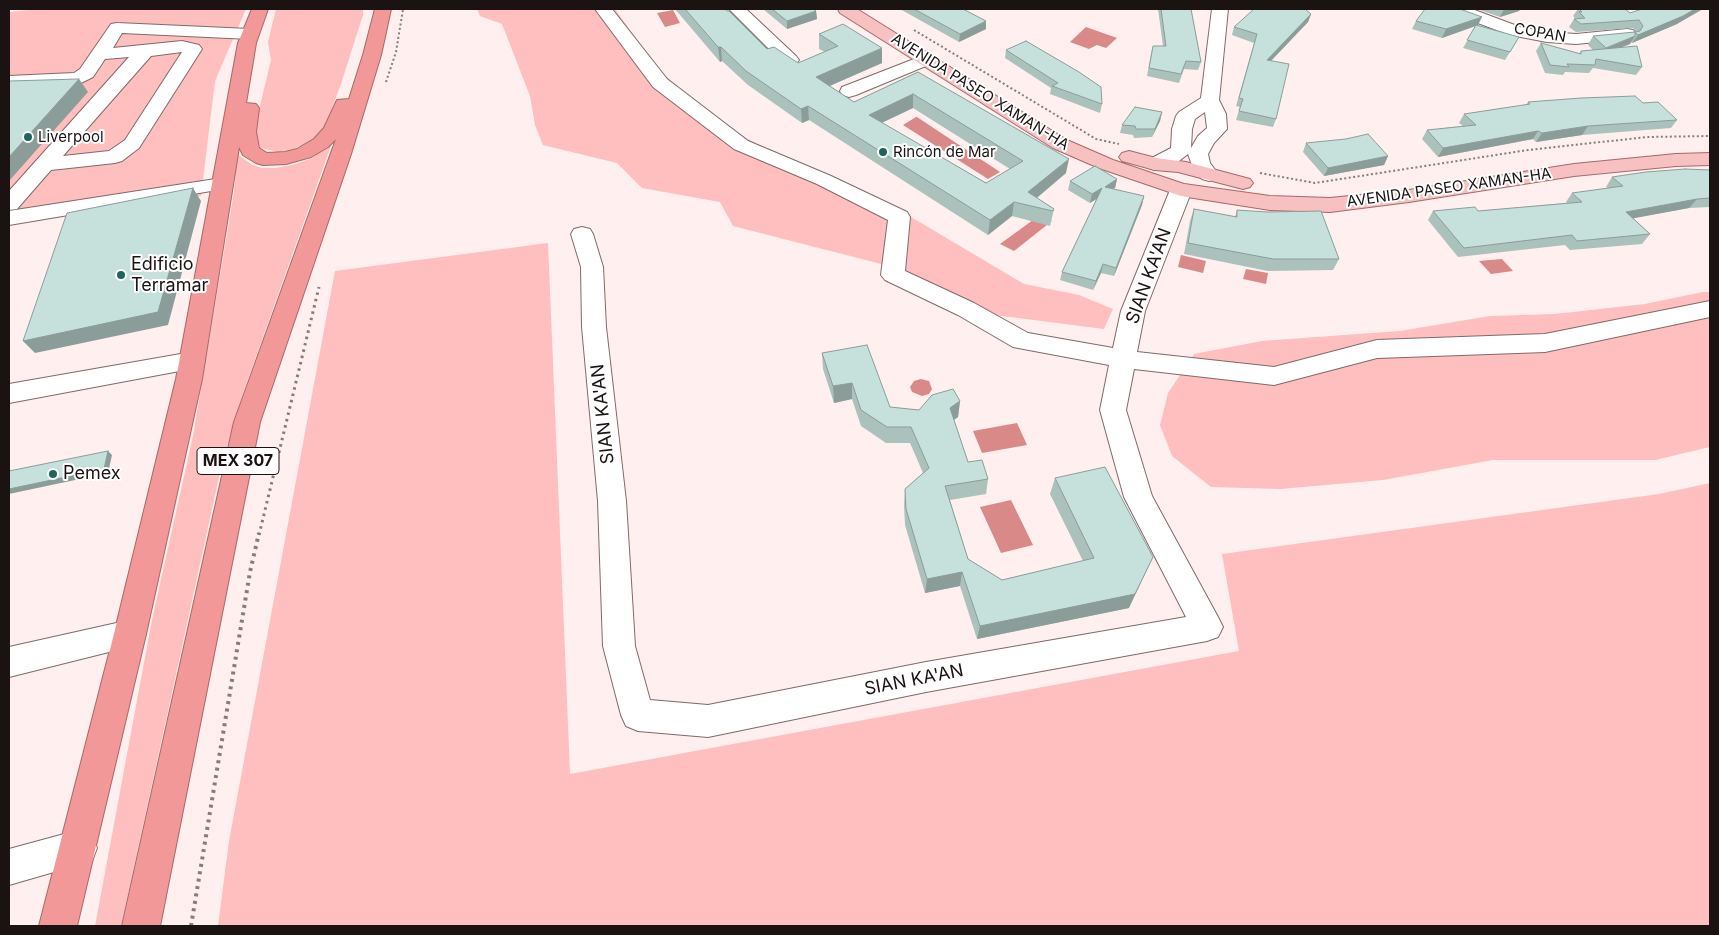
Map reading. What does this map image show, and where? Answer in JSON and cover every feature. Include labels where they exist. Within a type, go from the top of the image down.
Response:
[{"type":"highway","name":"MEX 307","points":[[58,926],[79,848],[191,370],[248,39],[260,9]]},
{"type":"highway","name":"MEX 307","points":[[142,926],[247,422],[341,154],[372,55],[383,9]]},
{"type":"highway","points":[[248,39],[256,52],[246,132],[250,151],[263,159],[286,158],[304,153],[321,143],[333,130],[358,69],[372,55]]},
{"type":"main road","name":"AVENIDA PASEO XAMAN-HA","points":[[846,9],[1060,144],[1116,154],[1154,164],[1179,166],[1266,188],[1350,204],[1574,170],[1676,160],[1710,159]]},
{"type":"main road","name":"AVENIDA PASEO XAMAN-HA","points":[[869,9],[1073,134],[1116,154],[1181,190],[1266,188],[1322,193],[1344,192],[1564,159],[1662,148],[1710,148]]},
{"type":"street","points":[[603,9],[660,83],[741,145],[824,180],[899,217],[893,275],[966,309],[1022,341],[1124,359],[1274,376],[1377,349],[1545,344],[1710,309]]},
{"type":"street","points":[[737,9],[790,60]]},
{"type":"street","points":[[1209,175],[1200,164],[1198,154],[1205,140],[1217,129],[1216,114],[1210,100],[1220,9]]},
{"type":"street","name":"COPAN","points":[[1457,9],[1516,31],[1546,37],[1576,39],[1626,34]]},
{"type":"street","points":[[87,73],[117,28],[248,39]]},
{"type":"street","points":[[45,164],[115,157],[132,144],[192,50],[182,46],[100,54]]},
{"type":"street","points":[[9,204],[145,51]]},
{"type":"street","points":[[849,91],[927,59]]},
{"type":"street","points":[[9,82],[71,80],[87,73],[172,81]]},
{"type":"street","points":[[1154,164],[1172,157],[1180,151],[1182,129],[1186,116],[1210,100]]},
{"type":"street","points":[[9,218],[222,184]]},
{"type":"street","name":"SIAN KA'AN","points":[[582,234],[592,267],[594,327],[612,501],[620,646],[638,716],[708,721],[926,677],[1207,627],[1138,497],[1113,410],[1133,311],[1181,190]]},
{"type":"street","points":[[9,394],[191,370]]},
{"type":"street","points":[[9,412],[191,370]]},
{"type":"street","points":[[9,662],[130,634]]},
{"type":"street","points":[[9,867],[79,848]]},
{"type":"path","points":[[384,89],[396,52],[404,9]]},
{"type":"path","points":[[912,29],[1096,139],[1116,154]]},
{"type":"path","points":[[1266,188],[1528,150],[1646,137],[1710,136]]},
{"type":"path","points":[[191,926],[250,572],[319,285]]},
{"type":"shaded area","points":[[38,9],[246,9],[215,81],[201,196],[9,225],[9,12]]},
{"type":"shaded area","points":[[276,9],[363,9],[363,15],[341,84],[324,129],[310,142],[279,152],[260,148],[255,127],[271,60],[268,42]]},
{"type":"shaded area","points":[[477,9],[615,9],[658,69],[713,118],[778,157],[906,214],[1024,284],[1079,295],[1113,309],[1104,329],[979,313],[893,267],[733,226],[720,202],[642,188],[617,163],[543,145],[535,125],[530,96],[502,24],[480,16]]},
{"type":"shaded area","points":[[673,10],[680,23],[665,27],[657,13]]},
{"type":"shaded area","points":[[1086,27],[1117,38],[1106,48],[1097,45],[1089,49],[1070,42]]},
{"type":"shaded area","points":[[916,117],[1000,172],[988,179],[903,125]]},
{"type":"shaded area","points":[[333,140],[242,396],[222,463],[121,926],[95,926],[152,620],[193,436],[234,192],[237,154],[252,165],[262,168],[276,168],[312,158]]},
{"type":"shaded area","points":[[1040,215],[1052,221],[1014,251],[1000,244]]},
{"type":"shaded area","points":[[548,243],[570,774],[1239,651],[1222,554],[1659,494],[1710,483],[1710,926],[218,926],[229,841],[335,271]]},
{"type":"shaded area","points":[[1181,255],[1206,261],[1203,273],[1178,267]]},
{"type":"shaded area","points":[[1502,259],[1513,271],[1491,274],[1479,261]]},
{"type":"shaded area","points":[[1246,269],[1268,273],[1266,284],[1243,279]]},
{"type":"shaded area","points":[[1710,292],[1710,447],[1655,460],[1493,460],[1383,480],[1280,489],[1211,487],[1172,456],[1160,425],[1168,393],[1194,354],[1262,341],[1400,331],[1490,316],[1555,314],[1645,304]]},
{"type":"shaded area","points":[[921,379],[929,381],[932,389],[929,394],[922,396],[912,392],[910,387],[914,381]]},
{"type":"shaded area","points":[[1017,423],[1027,445],[982,453],[973,431]]},
{"type":"shaded area","points":[[1011,500],[1033,545],[1001,553],[980,507]]},
{"type":"building","points":[[685,9],[725,9],[767,49],[774,47],[798,63],[838,46],[819,34],[843,24],[882,48],[816,77],[854,102],[918,72],[1069,159],[1028,192],[1054,209],[1053,211],[1014,202],[990,220],[808,106],[801,109],[746,71],[721,47],[718,47]],"holes":[[[913,94],[1023,161],[986,183],[869,115]]]},
{"type":"building","points":[[772,9],[814,9],[816,11],[787,21]]},
{"type":"building","points":[[914,9],[963,9],[986,21],[960,34]]},
{"type":"building","points":[[1161,9],[1191,9],[1201,62],[1186,61],[1181,74],[1149,68],[1153,46],[1166,46]]},
{"type":"building","points":[[1254,9],[1305,9],[1311,14],[1267,60],[1289,64],[1276,119],[1239,111],[1243,99],[1239,98],[1257,34],[1234,27]]},
{"type":"building","points":[[1425,9],[1460,9],[1482,17],[1446,29],[1416,21]]},
{"type":"building","points":[[1579,9],[1625,9],[1630,13],[1642,9],[1695,9],[1638,35],[1635,32],[1640,31],[1643,26],[1639,20],[1581,24],[1574,19],[1585,18],[1579,12],[1582,12]]},
{"type":"building","points":[[1476,25],[1519,37],[1510,52],[1467,40]]},
{"type":"building","points":[[1635,32],[1635,36],[1606,48],[1593,36]]},
{"type":"building","points":[[1026,41],[1101,87],[1102,104],[1052,86],[1058,83],[1006,50]]},
{"type":"building","points":[[1541,43],[1581,54],[1581,51],[1637,46],[1642,67],[1596,59],[1595,65],[1567,64],[1569,67],[1550,65]]},
{"type":"building","points":[[79,79],[9,157],[9,81]]},
{"type":"building","points":[[1635,96],[1643,103],[1658,102],[1677,120],[1588,126],[1542,133],[1538,131],[1443,148],[1427,130],[1476,125],[1464,114],[1530,104],[1528,102]]},
{"type":"building","points":[[1135,107],[1162,112],[1155,129],[1136,129],[1135,126],[1122,125]]},
{"type":"building","points":[[1368,134],[1388,156],[1328,168],[1306,143],[1346,139]]},
{"type":"building","points":[[1095,166],[1117,179],[1105,187],[1144,196],[1116,268],[1103,264],[1096,281],[1062,272],[1102,188],[1092,194],[1070,181]]},
{"type":"building","points":[[1685,169],[1710,170],[1710,198],[1626,212],[1650,234],[1577,241],[1572,235],[1464,248],[1433,211],[1475,207],[1478,211],[1582,202],[1572,193],[1623,186],[1612,177]]},
{"type":"building","name":"Edificio Terramar","points":[[193,188],[158,312],[23,341],[67,213]]},
{"type":"building","points":[[1194,209],[1237,217],[1237,210],[1267,212],[1321,211],[1339,259],[1273,259],[1188,243]]},
{"type":"building","points":[[867,345],[890,407],[919,410],[932,395],[953,389],[960,401],[950,408],[968,462],[982,460],[988,479],[945,486],[968,559],[1002,580],[1094,558],[1055,478],[1105,467],[1153,557],[1135,594],[980,626],[962,572],[927,579],[906,509],[905,489],[929,468],[911,427],[887,427],[861,410],[852,383],[833,386],[822,353]]},
{"type":"building","points":[[108,451],[104,469],[9,489],[9,471]]},
{"type":"place","name":"Liverpool","points":[[28,137]]},
{"type":"place","name":"Rincón de Mar","points":[[883,152]]},
{"type":"place","name":"Edificio Terramar","points":[[121,275]]},
{"type":"place","name":"Pemex","points":[[53,474]]}]
